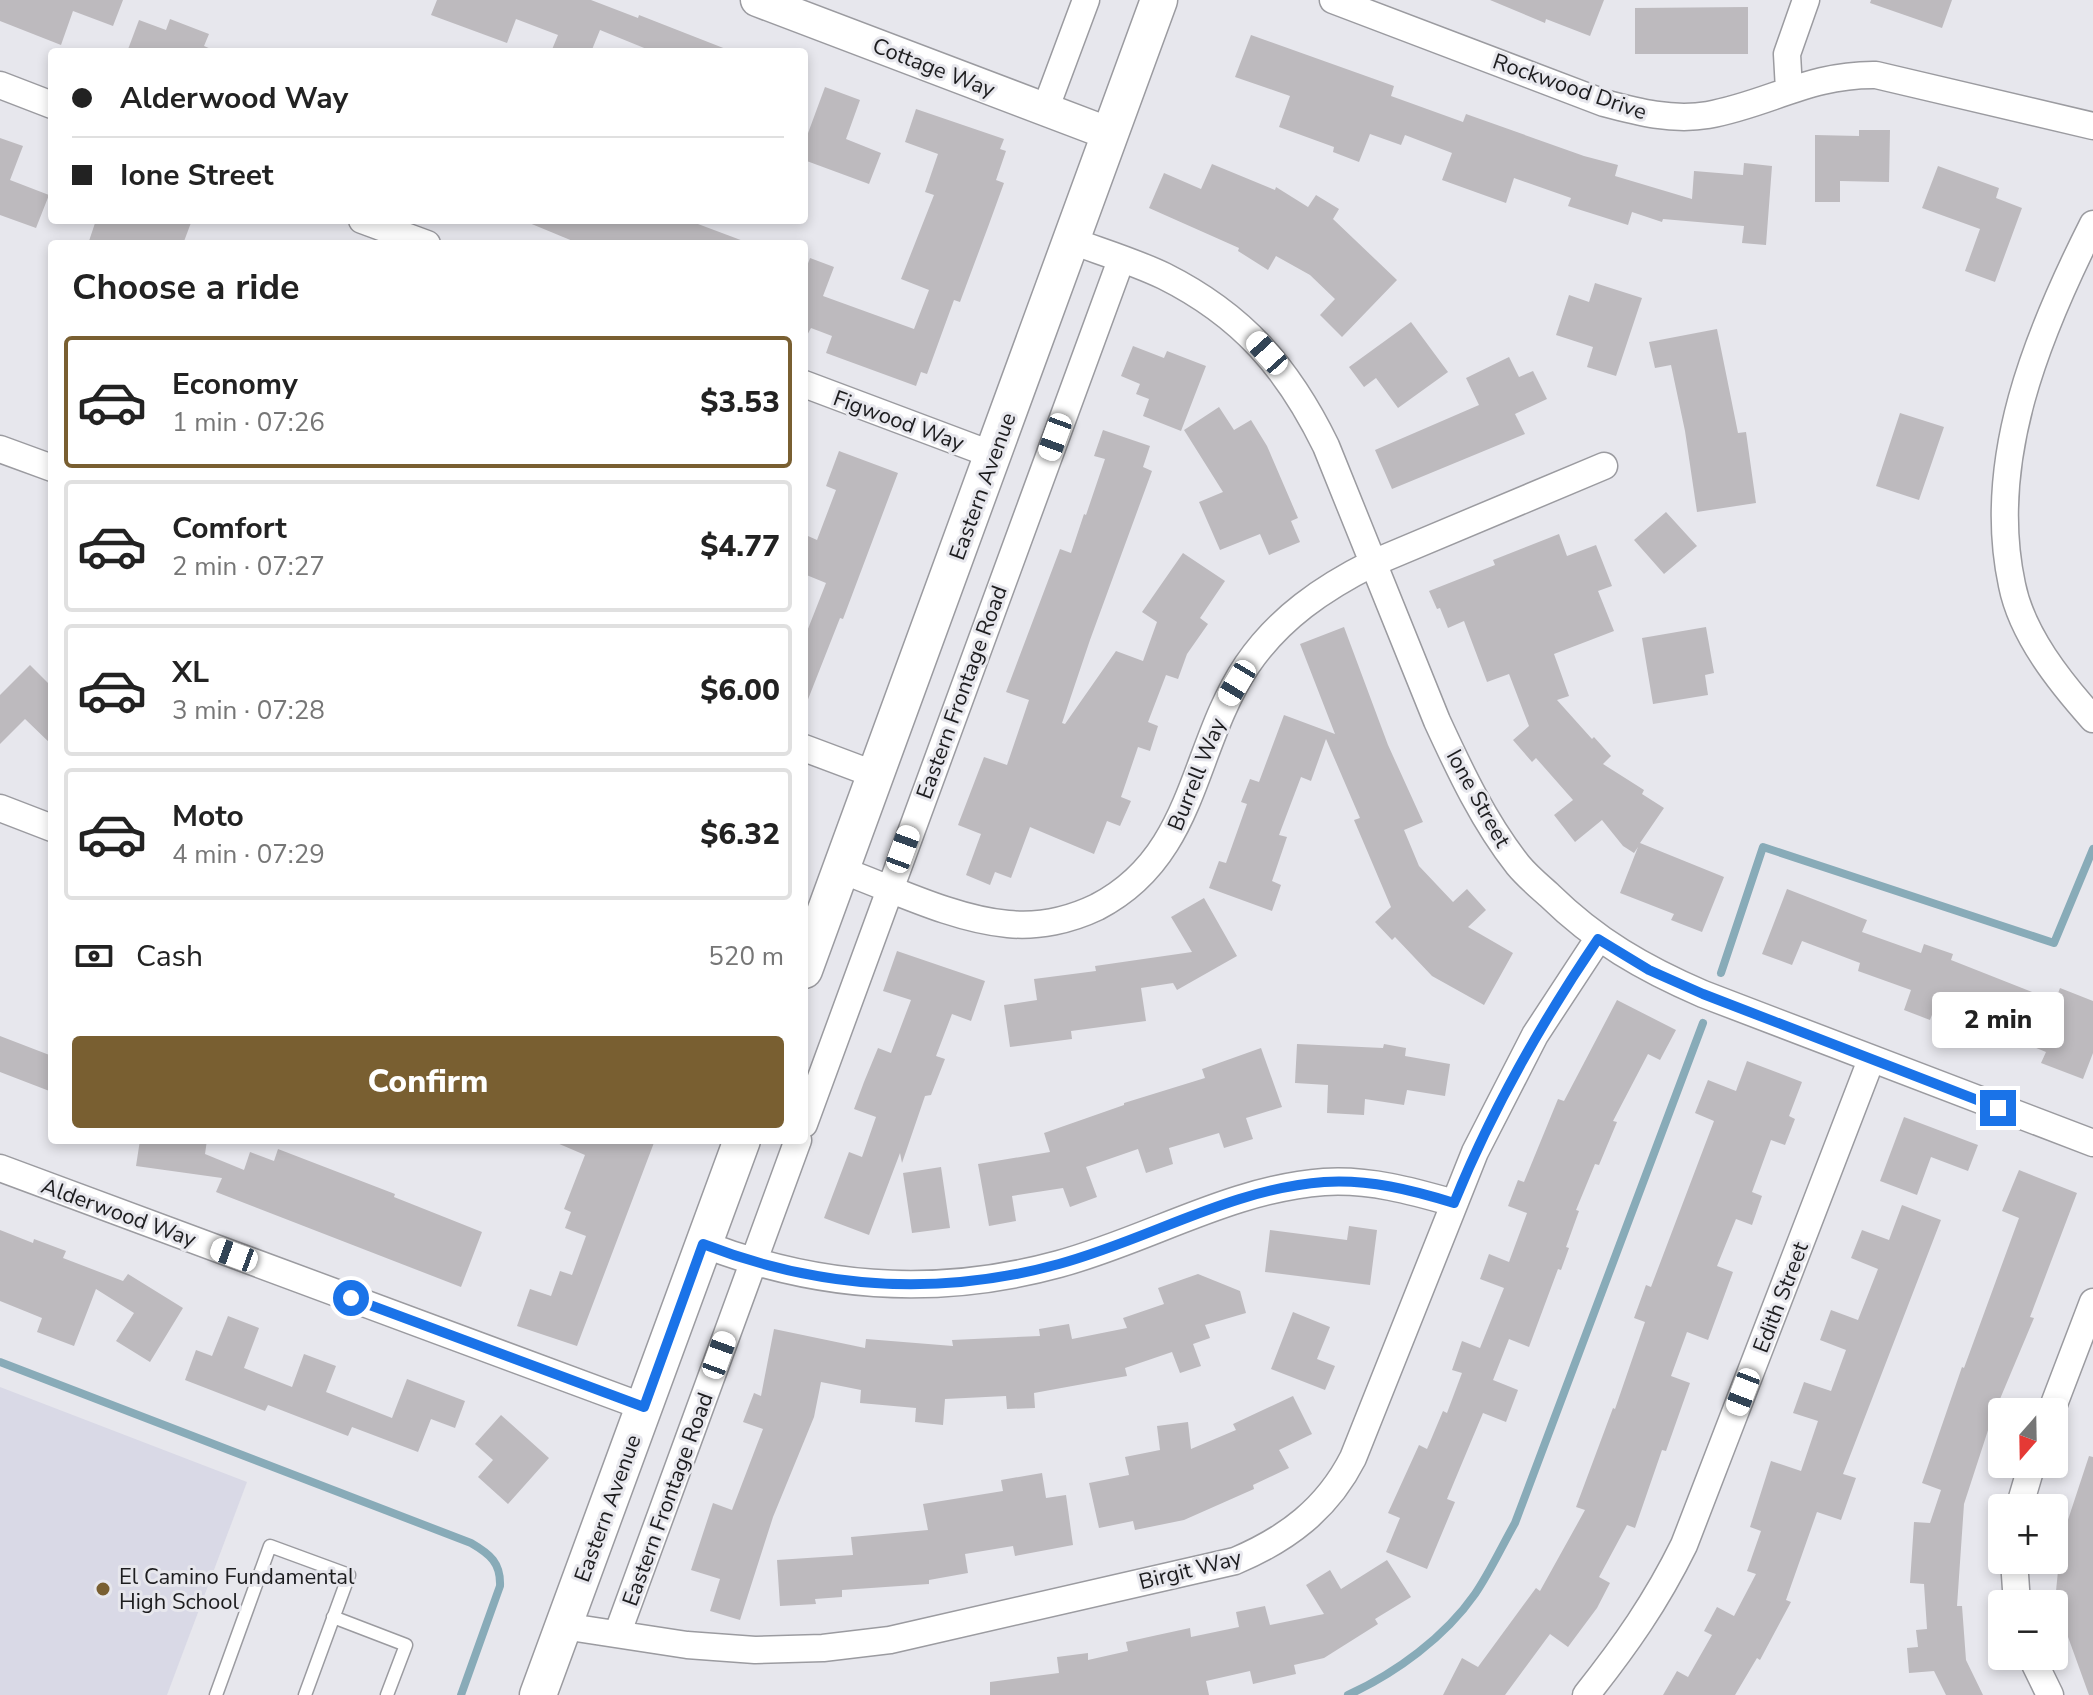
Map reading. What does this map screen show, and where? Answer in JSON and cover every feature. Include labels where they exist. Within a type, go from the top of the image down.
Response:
[{"type":"main road","name":"Eastern Avenue","points":[[808,959],[1159,0]]},
{"type":"main road","name":"Eastern Avenue","points":[[538,1695],[740,1144]]},
{"type":"street","points":[[1045,110],[1086,0]]},
{"type":"street","name":"Rockwood Drive","points":[[1333,0],[1604,103],[1643,114],[1673,117],[1706,115],[1744,106],[1807,83],[1852,75],[1876,75],[2093,126]]},
{"type":"street","points":[[1789,90],[1787,54],[1806,0]]},
{"type":"street","name":"Cottage Way","points":[[774,3],[1110,134]]},
{"type":"street","points":[[0,85],[48,103]]},
{"type":"street","points":[[373,224],[416,240]]},
{"type":"street","points":[[2093,224],[2044,331],[2018,412],[2005,481],[2005,511],[2012,587],[2028,629],[2050,664],[2093,719]]},
{"type":"street","name":"Ione Street","points":[[1072,241],[1161,275],[1218,308],[1253,337],[1282,369],[1307,406],[1326,446],[1437,721],[1478,805],[1520,868],[1598,939],[1649,970],[1703,994],[2093,1143]]},
{"type":"street","name":"Eastern Frontage Road","points":[[808,1113],[1121,260]]},
{"type":"street","name":"Figwood Way","points":[[808,386],[993,455]]},
{"type":"street","points":[[0,449],[48,467]]},
{"type":"street","name":"Burrell Way","points":[[841,870],[975,919],[1011,925],[1047,923],[1081,914],[1113,898],[1142,876],[1165,848],[1182,815],[1223,709],[1247,665],[1301,606],[1338,581],[1373,563],[1604,466]]},
{"type":"street","points":[[808,750],[876,775]]},
{"type":"street","points":[[0,808],[48,826]]},
{"type":"street","name":"Birgit Way","points":[[563,1626],[687,1645],[755,1650],[823,1648],[890,1640],[1235,1561],[1268,1547],[1298,1527],[1323,1503],[1345,1474],[1475,1152],[1535,1035],[1598,939]]},
{"type":"street","name":"Edith Street","points":[[1586,1695],[1639,1626],[1684,1545],[1871,1060]]},
{"type":"street","name":"Eastern Frontage Road","points":[[618,1632],[797,1144]]},
{"type":"street","name":"Alderwood Way","points":[[0,1168],[644,1407]]},
{"type":"street","points":[[703,1244],[804,1275],[859,1284],[914,1286],[970,1283],[1061,1264],[1128,1242],[1238,1199],[1281,1188],[1324,1182],[1391,1186],[1454,1203]]},
{"type":"street","points":[[2056,1398],[2093,1302]]},
{"type":"street","points":[[2038,1670],[2050,1695]]},
{"type":"lane","points":[[216,1695],[270,1546],[349,1575],[305,1695]]},
{"type":"lane","points":[[333,1617],[406,1645],[387,1695]]},
{"type":"shaded area","name":"El Camino Fundamental High School","points":[[0,1387],[247,1482],[167,1695],[0,1695]]},
{"type":"building","points":[[0,0],[123,0],[113,26],[73,11],[61,45],[0,21]]},
{"type":"building","points":[[437,0],[591,0],[723,48],[644,48],[600,30],[593,48],[553,48],[558,35],[516,19],[507,43],[431,15]]},
{"type":"building","points":[[1490,0],[1604,0],[1590,36],[1546,19],[1545,23]]},
{"type":"building","points":[[1871,0],[1952,0],[1942,28],[1870,3]]},
{"type":"building","points":[[1748,7],[1748,54],[1635,54],[1635,8]]},
{"type":"building","points":[[170,19],[209,34],[204,46],[209,48],[128,48],[139,20],[166,30]]},
{"type":"building","points":[[1251,35],[1394,86],[1391,96],[1463,122],[1466,114],[1618,165],[1615,176],[1692,199],[1694,171],[1743,175],[1744,163],[1772,166],[1766,245],[1742,243],[1744,226],[1663,219],[1662,222],[1632,212],[1628,225],[1568,206],[1571,198],[1514,178],[1506,203],[1442,180],[1452,153],[1405,135],[1401,145],[1370,134],[1359,162],[1333,152],[1334,147],[1279,127],[1290,96],[1235,77]]},
{"type":"building","points":[[825,87],[860,100],[846,139],[881,153],[869,184],[808,161],[808,133]]},
{"type":"building","points":[[916,109],[1004,139],[1000,149],[1006,151],[996,180],[1004,183],[960,302],[954,300],[927,374],[921,372],[916,386],[826,353],[832,336],[811,328],[808,334],[810,258],[834,267],[823,296],[914,329],[929,290],[901,279],[934,195],[925,192],[938,154],[905,142]]},
{"type":"building","points":[[1859,130],[1890,130],[1889,182],[1840,181],[1840,202],[1815,202],[1815,135],[1859,136]]},
{"type":"building","points":[[0,138],[23,146],[10,180],[48,195],[48,198],[36,228],[0,215]]},
{"type":"building","points":[[1212,164],[1275,190],[1276,187],[1308,207],[1316,195],[1339,209],[1333,219],[1397,280],[1342,337],[1320,315],[1335,299],[1310,275],[1276,256],[1268,270],[1238,251],[1239,248],[1149,208],[1164,173],[1201,189]]},
{"type":"building","points":[[1938,166],[1999,188],[1996,198],[2022,208],[1995,282],[1965,271],[1980,229],[1922,208]]},
{"type":"building","points":[[95,224],[190,224],[184,240],[89,240]]},
{"type":"building","points":[[532,224],[698,224],[741,240],[570,240]]},
{"type":"building","points":[[1595,283],[1642,298],[1616,376],[1587,367],[1593,347],[1556,335],[1569,295],[1589,302]]},
{"type":"building","points":[[1411,322],[1448,372],[1398,408],[1376,378],[1364,387],[1349,367]]},
{"type":"building","points":[[1717,329],[1738,433],[1746,432],[1756,503],[1697,512],[1671,365],[1655,368],[1649,342]]},
{"type":"building","points":[[1133,346],[1164,358],[1167,351],[1206,366],[1181,431],[1143,416],[1149,399],[1136,394],[1140,384],[1121,376]]},
{"type":"building","points":[[1509,357],[1519,377],[1533,371],[1547,399],[1515,414],[1525,434],[1392,489],[1375,450],[1479,405],[1466,378]]},
{"type":"building","points":[[1219,407],[1234,430],[1251,420],[1267,446],[1298,518],[1291,521],[1300,542],[1269,555],[1260,534],[1220,550],[1199,502],[1223,492],[1184,430]]},
{"type":"building","points":[[1900,413],[1944,427],[1919,500],[1876,486]]},
{"type":"building","points":[[1103,430],[1150,446],[1143,467],[1152,471],[1062,723],[1065,724],[1116,651],[1143,661],[1157,622],[1142,612],[1183,553],[1225,581],[1200,618],[1208,624],[1187,654],[1178,679],[1166,675],[1148,722],[1158,726],[1150,751],[1138,747],[1121,797],[1131,801],[1120,826],[1107,821],[1094,854],[1030,827],[1011,878],[995,872],[990,885],[966,875],[981,834],[958,825],[984,757],[1007,765],[1029,700],[1006,692],[1060,549],[1071,553],[1086,515],[1105,459],[1094,456]]},
{"type":"building","points":[[839,451],[898,473],[843,619],[840,618],[808,699],[808,629],[826,583],[808,576],[808,536],[817,540],[836,490],[826,486]]},
{"type":"building","points":[[1666,512],[1697,546],[1664,574],[1634,540]]},
{"type":"building","points":[[1559,534],[1567,556],[1596,545],[1612,586],[1598,591],[1614,631],[1554,654],[1569,696],[1557,700],[1611,756],[1603,764],[1644,790],[1642,794],[1664,808],[1640,843],[1724,877],[1702,932],[1671,920],[1674,914],[1620,893],[1638,847],[1634,853],[1623,846],[1602,820],[1575,842],[1554,815],[1573,800],[1536,758],[1532,762],[1513,740],[1529,726],[1509,674],[1487,682],[1464,621],[1448,628],[1429,591],[1495,565],[1493,560]]},
{"type":"building","points":[[1344,627],[1388,745],[1423,822],[1404,830],[1419,866],[1453,902],[1467,889],[1486,910],[1468,927],[1513,953],[1484,1005],[1432,976],[1395,937],[1392,940],[1375,922],[1391,907],[1354,820],[1360,818],[1326,739],[1311,781],[1301,777],[1279,835],[1287,837],[1272,881],[1281,885],[1272,911],[1209,888],[1219,861],[1226,863],[1247,804],[1241,802],[1250,779],[1259,782],[1284,715],[1335,734],[1300,644]]},
{"type":"building","points":[[1706,627],[1714,673],[1705,675],[1708,695],[1653,704],[1642,638]]},
{"type":"building","points":[[30,665],[48,683],[48,741],[25,719],[0,744],[0,695]]},
{"type":"building","points":[[1787,889],[1867,920],[1862,932],[1921,953],[1924,944],[1953,954],[1951,960],[2055,1001],[2060,988],[2093,1001],[2093,1053],[2083,1079],[2041,1063],[2046,1052],[1935,1007],[1930,1020],[1904,1010],[1911,990],[1858,971],[1860,963],[1802,941],[1792,965],[1762,954]]},
{"type":"building","points":[[1204,898],[1237,956],[1177,990],[1173,983],[1141,988],[1146,1021],[1071,1031],[1072,1039],[1010,1047],[1004,1005],[1037,1000],[1034,979],[1096,971],[1095,966],[1192,952],[1171,917]]},
{"type":"building","points":[[897,951],[985,981],[971,1021],[952,1014],[936,1056],[945,1059],[931,1095],[925,1096],[902,1163],[900,1153],[869,1235],[824,1218],[849,1152],[862,1157],[876,1117],[854,1109],[864,1082],[878,1048],[891,1053],[911,1000],[883,991]]},
{"type":"building","points":[[1617,1000],[1676,1030],[1660,1060],[1648,1054],[1613,1121],[1617,1122],[1576,1210],[1579,1211],[1566,1247],[1569,1248],[1529,1347],[1509,1339],[1493,1380],[1518,1390],[1506,1422],[1483,1413],[1447,1499],[1455,1502],[1427,1569],[1386,1552],[1400,1518],[1388,1513],[1419,1445],[1427,1449],[1443,1411],[1447,1413],[1462,1373],[1452,1370],[1462,1341],[1480,1348],[1504,1288],[1480,1279],[1489,1254],[1509,1262],[1527,1213],[1508,1206],[1518,1180],[1524,1182],[1558,1099],[1564,1101]]},
{"type":"building","points":[[0,1036],[48,1054],[48,1090],[0,1072]]},
{"type":"building","points":[[1297,1044],[1383,1048],[1384,1044],[1406,1048],[1405,1056],[1450,1064],[1445,1096],[1407,1090],[1404,1105],[1365,1099],[1364,1115],[1327,1113],[1328,1085],[1295,1083]]},
{"type":"building","points":[[1261,1048],[1282,1107],[1246,1118],[1253,1139],[1224,1148],[1219,1133],[1169,1148],[1173,1164],[1146,1173],[1138,1149],[1086,1167],[1097,1197],[1070,1207],[1063,1188],[1012,1196],[1016,1221],[989,1226],[978,1164],[1050,1152],[1044,1133],[1124,1103],[1205,1078],[1202,1069]]},
{"type":"building","points":[[1747,1061],[1802,1082],[1789,1116],[1795,1119],[1785,1145],[1771,1140],[1752,1192],[1762,1196],[1752,1225],[1736,1219],[1717,1266],[1733,1272],[1708,1340],[1687,1332],[1671,1376],[1690,1383],[1666,1451],[1662,1450],[1635,1528],[1627,1525],[1599,1577],[1610,1583],[1597,1608],[1568,1647],[1550,1634],[1505,1695],[1443,1695],[1462,1658],[1478,1667],[1536,1588],[1540,1591],[1585,1510],[1576,1507],[1645,1322],[1634,1318],[1646,1285],[1651,1287],[1714,1121],[1695,1113],[1708,1080],[1736,1091]]},
{"type":"building","points":[[1904,1117],[1978,1145],[1968,1171],[1931,1157],[1917,1195],[1880,1181]]},
{"type":"building","points":[[139,1144],[206,1144],[205,1154],[244,1170],[250,1152],[274,1161],[278,1149],[395,1194],[394,1197],[482,1232],[461,1287],[216,1192],[222,1178],[136,1166]]},
{"type":"building","points":[[559,1144],[653,1144],[577,1346],[517,1326],[530,1289],[551,1296],[560,1271],[572,1275],[586,1236],[565,1228],[571,1212],[564,1209],[585,1155]]},
{"type":"building","points":[[941,1167],[950,1228],[912,1233],[903,1173]]},
{"type":"building","points":[[2019,1170],[2077,1193],[2030,1317],[2034,1318],[2000,1398],[1988,1398],[1988,1430],[1964,1504],[1957,1606],[1962,1606],[1966,1660],[1983,1695],[1946,1695],[1934,1671],[1909,1673],[1907,1648],[1918,1647],[1916,1630],[1927,1629],[1924,1584],[1910,1583],[1914,1522],[1930,1523],[1941,1490],[1922,1483],[2019,1218],[2002,1211]]},
{"type":"building","points":[[1902,1205],[1941,1220],[1843,1474],[1856,1478],[1841,1520],[1817,1512],[1786,1600],[1791,1602],[1760,1660],[1757,1658],[1735,1695],[1663,1695],[1677,1671],[1688,1677],[1712,1635],[1704,1631],[1717,1607],[1734,1616],[1756,1574],[1747,1571],[1761,1531],[1750,1527],[1771,1461],[1801,1471],[1818,1421],[1793,1413],[1804,1382],[1831,1391],[1846,1350],[1820,1340],[1831,1310],[1858,1320],[1878,1269],[1851,1258],[1862,1230],[1889,1240]]},
{"type":"building","points":[[1349,1226],[1377,1230],[1370,1285],[1265,1272],[1270,1230],[1347,1240]]},
{"type":"building","points":[[0,1230],[66,1251],[63,1258],[123,1281],[128,1274],[183,1308],[150,1362],[116,1341],[134,1313],[96,1289],[74,1346],[37,1332],[42,1318],[0,1301]]},
{"type":"building","points":[[1198,1274],[1240,1291],[1246,1313],[1205,1325],[1210,1338],[1193,1344],[1201,1366],[1180,1373],[1172,1352],[1125,1368],[1127,1376],[1034,1393],[1035,1408],[1007,1409],[1006,1396],[945,1399],[943,1425],[915,1422],[916,1408],[860,1403],[861,1390],[821,1382],[814,1417],[773,1517],[740,1620],[710,1611],[720,1579],[691,1570],[713,1503],[732,1510],[763,1429],[743,1422],[754,1393],[761,1396],[774,1329],[865,1348],[866,1339],[953,1346],[952,1340],[1040,1336],[1039,1329],[1069,1324],[1072,1339],[1127,1328],[1123,1318],[1164,1304],[1158,1288]]},
{"type":"building","points":[[1293,1312],[1330,1327],[1317,1359],[1335,1366],[1325,1390],[1271,1369]]},
{"type":"building","points":[[228,1316],[259,1328],[244,1368],[292,1387],[304,1354],[336,1366],[326,1392],[392,1418],[407,1379],[465,1401],[455,1428],[431,1419],[418,1452],[352,1427],[348,1436],[268,1405],[265,1411],[185,1380],[196,1350],[212,1356]]},
{"type":"building","points":[[1293,1396],[1312,1434],[1279,1450],[1289,1468],[1253,1485],[1254,1489],[1184,1520],[1135,1530],[1133,1521],[1099,1528],[1089,1483],[1129,1475],[1125,1457],[1160,1450],[1157,1426],[1188,1422],[1191,1449],[1236,1430],[1233,1424]]},
{"type":"building","points":[[501,1415],[549,1458],[508,1504],[478,1477],[493,1460],[475,1444]]},
{"type":"building","points":[[2089,1456],[2093,1457],[2093,1695],[2089,1695],[2068,1637],[2068,1590],[2056,1590],[2058,1574],[2068,1574],[2068,1520]]},
{"type":"building","points":[[1042,1473],[1046,1498],[1066,1495],[1073,1545],[1015,1556],[1013,1546],[965,1554],[968,1573],[929,1580],[929,1584],[842,1590],[842,1597],[815,1599],[816,1604],[780,1606],[777,1560],[853,1555],[851,1537],[928,1530],[923,1504],[1003,1491],[1001,1480]]},
{"type":"building","points":[[1387,1560],[1411,1597],[1375,1619],[1378,1624],[1324,1658],[1294,1665],[1296,1674],[1253,1684],[1250,1671],[1206,1681],[1209,1695],[990,1695],[990,1682],[1059,1673],[1057,1657],[1088,1653],[1088,1660],[1128,1651],[1126,1642],[1153,1636],[1190,1628],[1191,1637],[1239,1627],[1236,1612],[1265,1606],[1270,1625],[1324,1614],[1306,1585],[1330,1570],[1341,1589]]},
{"type":"waterway","points":[[1721,973],[1763,847],[2054,943],[2093,849]]},
{"type":"waterway","points":[[1348,1695],[1401,1665],[1449,1625],[1480,1586],[1515,1523],[1703,1023]]},
{"type":"waterway","points":[[0,1362],[471,1543],[484,1551],[499,1571],[500,1586],[461,1695]]},
{"type":"place","name":"El Camino Fundamental High School","points":[[103,1589]]},
{"type":"route","points":[[351,1298],[644,1407],[703,1244],[733,1256],[804,1275],[859,1284],[914,1286],[970,1283],[1061,1264],[1128,1242],[1238,1199],[1281,1188],[1347,1182],[1391,1186],[1454,1203],[1475,1152],[1535,1035],[1598,939],[1649,970],[1703,994],[1998,1108]]}]
